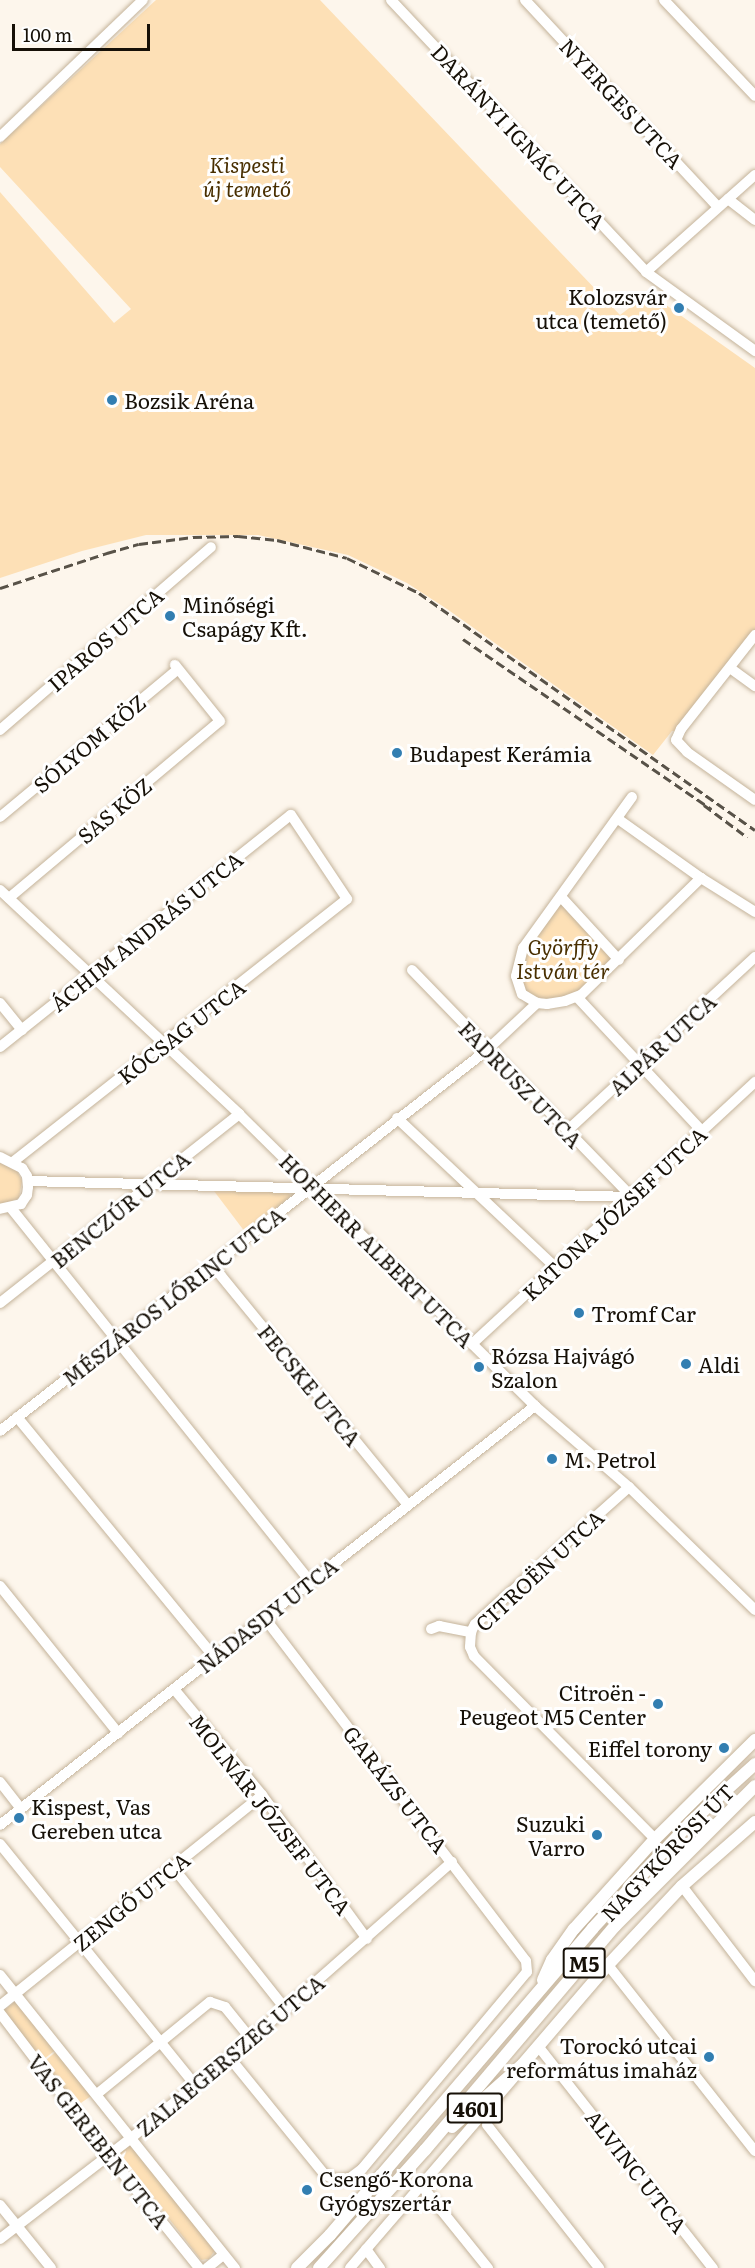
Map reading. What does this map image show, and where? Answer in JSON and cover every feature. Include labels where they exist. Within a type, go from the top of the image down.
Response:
[{"type":"main road","points":[[535,1997],[552,1960],[568,1936],[655,1839],[755,1740]]},
{"type":"main road","name":"NAGYKŐRÖSI ÚT","points":[[297,2268],[330,2235],[593,1928],[690,1823],[755,1764]]},
{"type":"main road","name":"NAGYKŐRÖSI ÚT","points":[[319,2268],[424,2150],[615,1926],[755,1786]]},
{"type":"main road","name":"NAGYKŐRÖSI ÚT","points":[[523,2064],[608,1965],[682,1886],[755,1822]]},
{"type":"main road","name":"4601","points":[[424,2150],[523,2064]]},
{"type":"street","points":[[0,137],[143,0]]},
{"type":"street","name":"DARÁNYI IGNÁC UTCA","points":[[391,0],[646,272],[755,351]]},
{"type":"street","name":"NYERGES UTCA","points":[[525,0],[718,207]]},
{"type":"street","points":[[664,0],[755,96]]},
{"type":"street","points":[[646,272],[755,175]]},
{"type":"street","points":[[729,199],[755,220]]},
{"type":"street","name":"IPAROS UTCA","points":[[0,730],[211,547]]},
{"type":"street","points":[[755,636],[681,729],[676,740],[687,752],[755,800]]},
{"type":"street","name":"SAS KÖZ","points":[[4,894],[220,721],[177,667]]},
{"type":"street","name":"SÓLYOM KÖZ","points":[[0,817],[177,667]]},
{"type":"street","points":[[729,668],[755,686]]},
{"type":"street","points":[[632,797],[562,898],[527,942],[518,961],[516,976],[519,990],[525,997],[537,1003],[558,1003],[577,997],[619,960],[701,878]]},
{"type":"street","name":"ÁCHIM ANDRÁS UTCA","points":[[0,1047],[291,815],[347,899]]},
{"type":"street","points":[[618,819],[701,878],[755,912]]},
{"type":"street","name":"HOFHERR ALBERT UTCA","points":[[4,894],[239,1114],[535,1406],[629,1487],[755,1610]]},
{"type":"street","points":[[562,898],[619,960]]},
{"type":"street","name":"KÓCSAG UTCA","points":[[14,1162],[347,899]]},
{"type":"street","name":"ALPÁR UTCA","points":[[567,1131],[641,1065],[755,957]]},
{"type":"street","name":"FADRUSZ UTCA","points":[[412,970],[487,1050],[632,1197]]},
{"type":"street","points":[[577,997],[702,1131]]},
{"type":"street","points":[[0,1003],[22,1030]]},
{"type":"street","name":"MÉSZÁROS LŐRINC UTCA","points":[[0,1431],[314,1187],[397,1118],[487,1050],[537,1003]]},
{"type":"street","name":"KATONA JÓZSEF UTCA","points":[[472,1344],[755,1082]]},
{"type":"street","name":"BENCZÚR UTCA","points":[[0,1303],[239,1114]]},
{"type":"street","points":[[397,1118],[555,1267]]},
{"type":"street","points":[[0,1157],[22,1168],[28,1181],[24,1200],[5,1209],[53,1263],[310,1581]]},
{"type":"street","points":[[28,1181],[632,1197]]},
{"type":"street","name":"FECSKE UTCA","points":[[213,1266],[407,1504]]},
{"type":"street","name":"NÁDASDY UTCA","points":[[0,1825],[535,1406]]},
{"type":"street","points":[[17,1417],[214,1657]]},
{"type":"street","name":"CITROËN UTCA","points":[[629,1487],[475,1624],[471,1632],[470,1647],[474,1656],[655,1839]]},
{"type":"street","points":[[2,1592],[118,1733]]},
{"type":"street","name":"GARÁZS UTCA","points":[[229,2057],[324,2174],[341,2180],[350,2178],[362,2169],[526,1975],[527,1964],[452,1862],[264,1618]]},
{"type":"street","points":[[431,1629],[439,1626],[471,1632]]},
{"type":"street","name":"MOLNÁR JÓZSEF UTCA","points":[[174,1689],[261,1796],[367,1939]]},
{"type":"street","points":[[0,1782],[21,1809]]},
{"type":"street","name":"ZENGŐ UTCA","points":[[0,2006],[261,1796]]},
{"type":"street","points":[[0,1844],[195,2085]]},
{"type":"street","name":"ZALAEGERSZEG UTCA","points":[[0,2239],[130,2139],[286,2010],[452,1862]]},
{"type":"street","points":[[172,1866],[286,2010]]},
{"type":"street","points":[[682,1886],[755,1981]]},
{"type":"street","points":[[608,1965],[755,2151]]},
{"type":"street","name":"VAS GEREBEN UTCA","points":[[0,1975],[235,2268]]},
{"type":"street","points":[[97,2094],[210,2002],[225,2007],[251,2039]]},
{"type":"street","name":"VAS GEREBEN UTCA","points":[[0,2013],[108,2156],[199,2268]]},
{"type":"street","name":"ALVINC UTCA","points":[[538,2046],[713,2268]]},
{"type":"street","name":"NAGYKŐRÖSI ÚT","points":[[350,2268],[506,2088],[523,2064]]},
{"type":"street","points":[[487,2125],[599,2268]]},
{"type":"street","points":[[421,2185],[488,2268]]},
{"type":"street","points":[[0,2205],[51,2268]]},
{"type":"street","points":[[366,2249],[380,2268]]},
{"type":"street","points":[[207,2268],[223,2255]]},
{"type":"green space","name":"Kispesti új temető","points":[[156,0],[320,0],[620,315],[649,293],[755,368],[755,637],[682,731],[672,731],[653,755],[447,609],[407,583],[348,555],[258,535],[146,535],[82,551],[0,578],[0,192],[114,323],[131,309],[0,167],[0,144]]},
{"type":"green space","name":"Györffy István tér","points":[[562,898],[619,960],[595,983],[558,1003],[525,997],[518,961]]},
{"type":"green space","points":[[0,1163],[17,1171],[22,1181],[19,1198],[0,1206]]},
{"type":"green space","points":[[214,1191],[287,1191],[291,1196],[245,1232]]},
{"type":"green space","points":[[17,2000],[57,2049],[40,2062],[2,2012]]},
{"type":"green space","points":[[58,2050],[94,2094],[75,2107],[41,2064]]},
{"type":"green space","points":[[130,2143],[215,2250],[209,2259],[201,2260],[118,2153]]},
{"type":"railway","points":[[0,588],[139,544],[193,537],[238,536],[277,540],[347,558],[419,593],[755,830]]},
{"type":"railway","points":[[463,639],[711,809]]},
{"type":"railway","points":[[704,805],[747,837]]},
{"type":"place","name":"Kolozsvár utca (temető)","points":[[679,308]]},
{"type":"place","name":"Bozsik Aréna","points":[[112,400]]},
{"type":"place","name":"Minőségi Csapágy Kft.","points":[[170,616]]},
{"type":"place","name":"Budapest Kerámia","points":[[397,753]]},
{"type":"place","name":"Tromf Car","points":[[579,1313]]},
{"type":"place","name":"Aldi","points":[[686,1364]]},
{"type":"place","name":"Rózsa Hajvágó Szalon","points":[[479,1367]]},
{"type":"place","name":"M. Petrol","points":[[552,1459]]},
{"type":"place","name":"Citroën - Peugeot M5 Center","points":[[658,1704]]},
{"type":"place","name":"Eiffel torony","points":[[724,1748]]},
{"type":"place","name":"Kispest, Vas Gereben utca","points":[[19,1818]]},
{"type":"place","name":"Suzuki Varro","points":[[597,1835]]},
{"type":"place","name":"Torockó utcai református imaház","points":[[709,2057]]},
{"type":"place","name":"Csengő-Korona Gyógyszertár","points":[[307,2190]]}]
